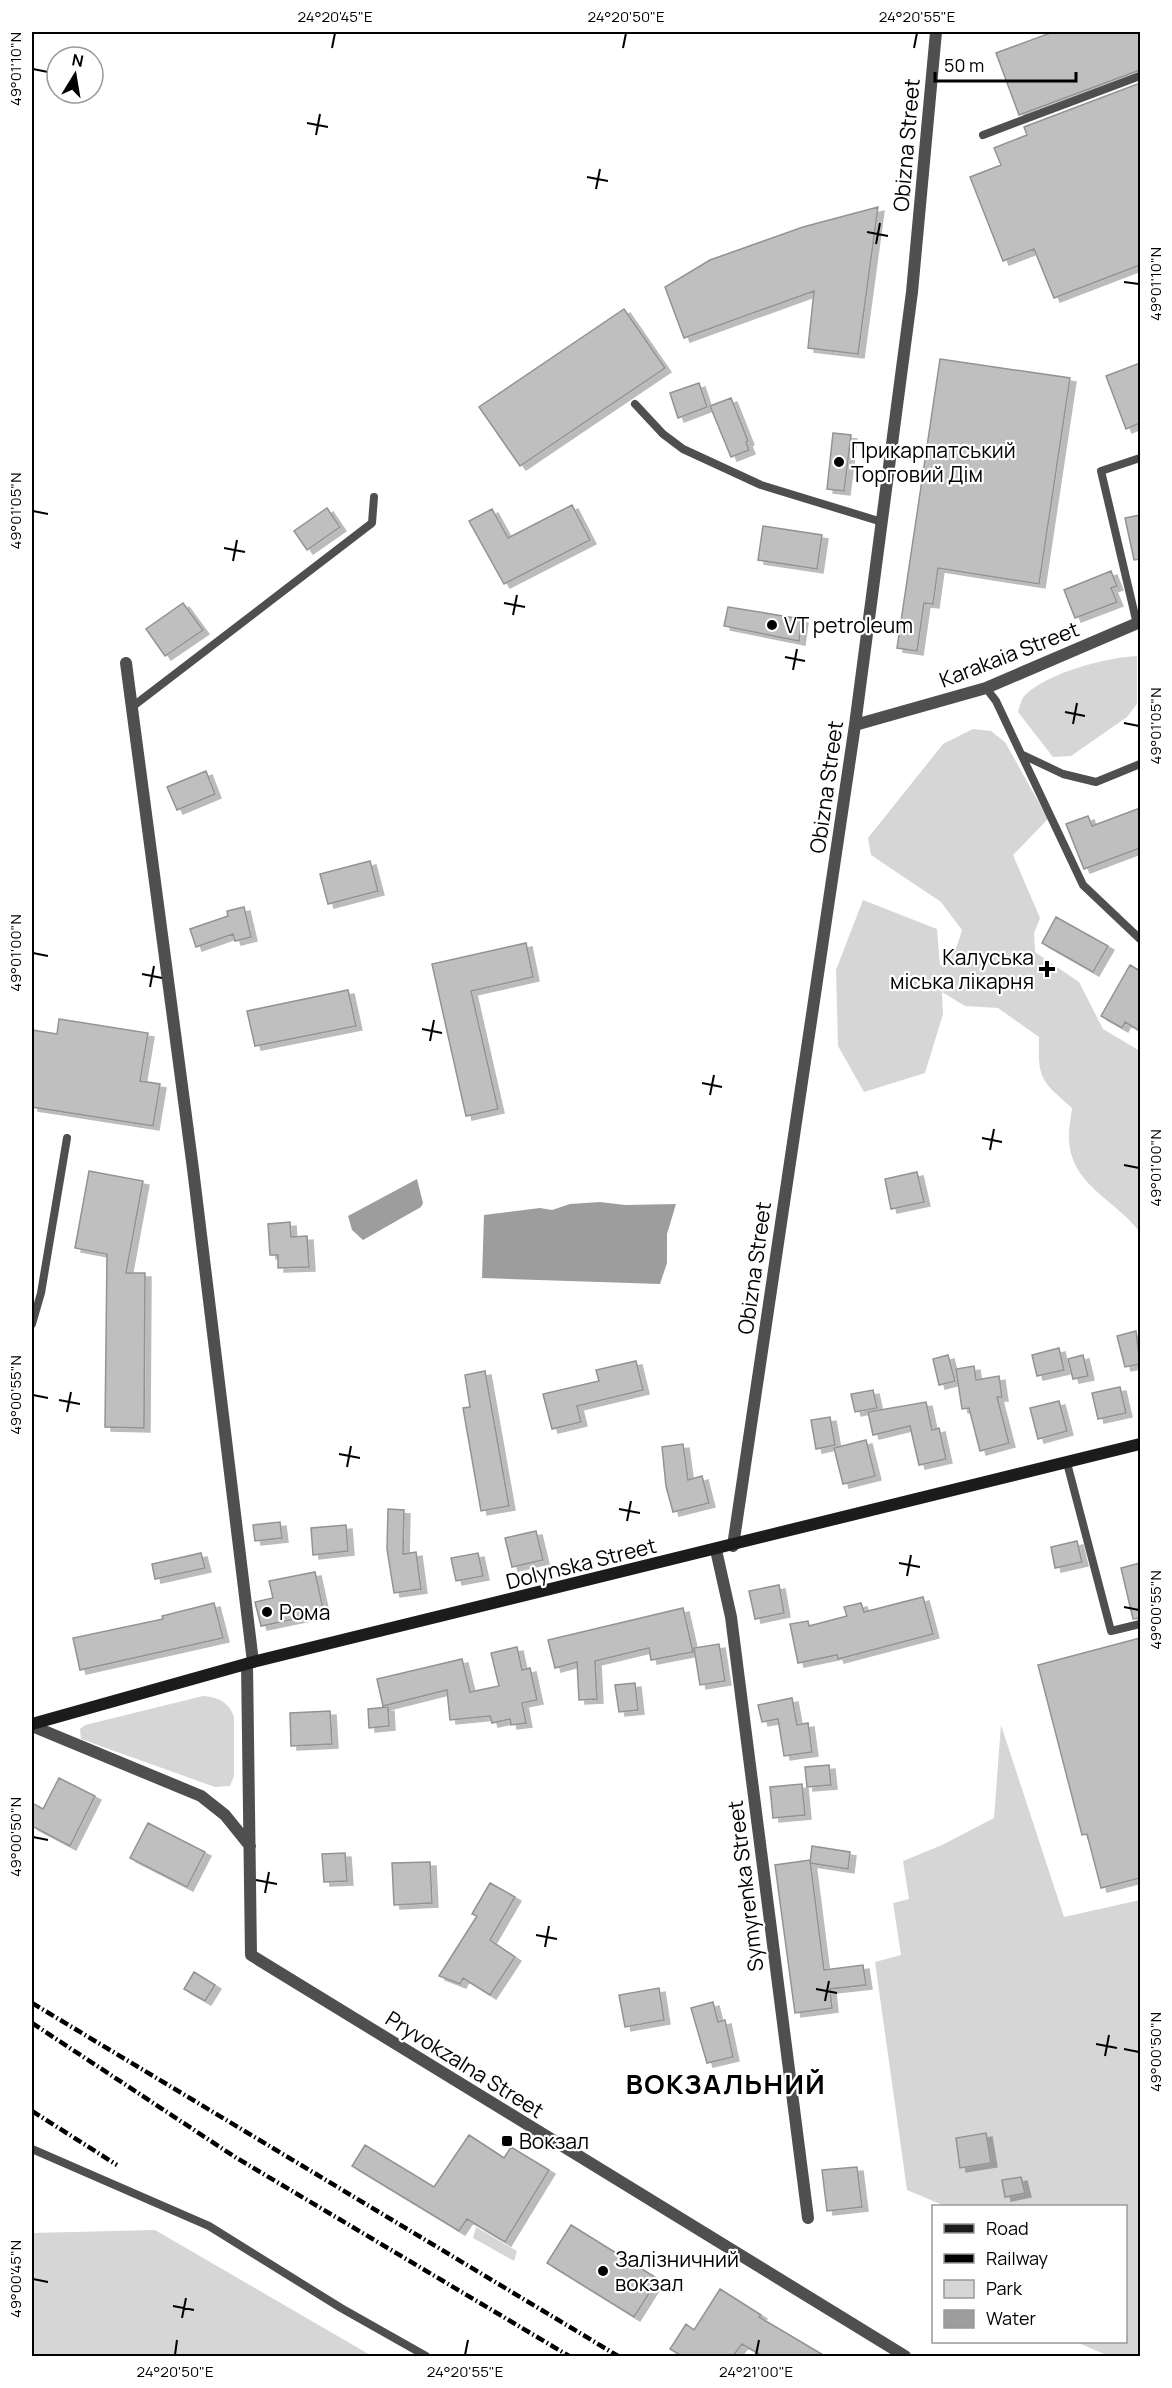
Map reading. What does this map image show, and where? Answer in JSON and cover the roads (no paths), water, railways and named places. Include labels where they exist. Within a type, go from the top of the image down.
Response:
[{"type":"main road","name":"Dolynska Street","points":[[32,1725],[250,1663],[1140,1444]]},
{"type":"street","name":"Obizna Street","points":[[733,1546],[855,725],[912,292],[936,32]]},
{"type":"street","name":"Karakaia Street","points":[[855,725],[986,688],[1139,623]]},
{"type":"street","name":"Pryvokzalna Street","points":[[126,663],[193,1169],[250,1663],[251,1955],[905,2356]]},
{"type":"street","name":"Symyrenka Street","points":[[716,1550],[731,1617],[808,2218]]},
{"type":"street","points":[[32,1725],[201,1796],[225,1815],[250,1846]]},
{"type":"lane","points":[[983,135],[1140,76]]},
{"type":"lane","points":[[634,404],[663,434],[683,449],[761,485],[882,522]]},
{"type":"lane","points":[[1139,623],[1101,471],[1140,458]]},
{"type":"lane","points":[[132,707],[372,523],[374,497]]},
{"type":"lane","points":[[986,688],[996,701],[1083,885],[1140,939]]},
{"type":"lane","points":[[1022,755],[1063,774],[1096,782],[1140,764]]},
{"type":"lane","points":[[32,1324],[41,1293],[67,1138]]},
{"type":"lane","points":[[1067,1463],[1111,1631],[1140,1624]]},
{"type":"lane","points":[[32,2149],[209,2226],[341,2308],[426,2356]]},
{"type":"water","points":[[417,1179],[423,1203],[421,1207],[363,1240],[352,1230],[348,1216]]},
{"type":"water","points":[[600,1202],[625,1205],[676,1204],[667,1234],[667,1263],[660,1284],[482,1278],[484,1215],[540,1208],[552,1210],[570,1204]]},
{"type":"railway","points":[[32,2003],[618,2356]]},
{"type":"railway","points":[[32,2023],[235,2157],[569,2356]]},
{"type":"railway","points":[[32,2111],[117,2165]]},
{"type":"place","name":"Прикарпатський Торговий Дім","points":[[839,462]]},
{"type":"place","name":"VT petroleum","points":[[772,625]]},
{"type":"place","name":"Калуська міська лікарня","points":[[1047,969]]},
{"type":"place","name":"Рома","points":[[267,1612]]},
{"type":"place","name":"Вокзал","points":[[507,2141]]},
{"type":"place","name":"Залізничний вокзал","points":[[603,2271]]},
{"type":"district","name":"ВОКЗАЛЬНИЙ","points":[[726,2083]]}]
